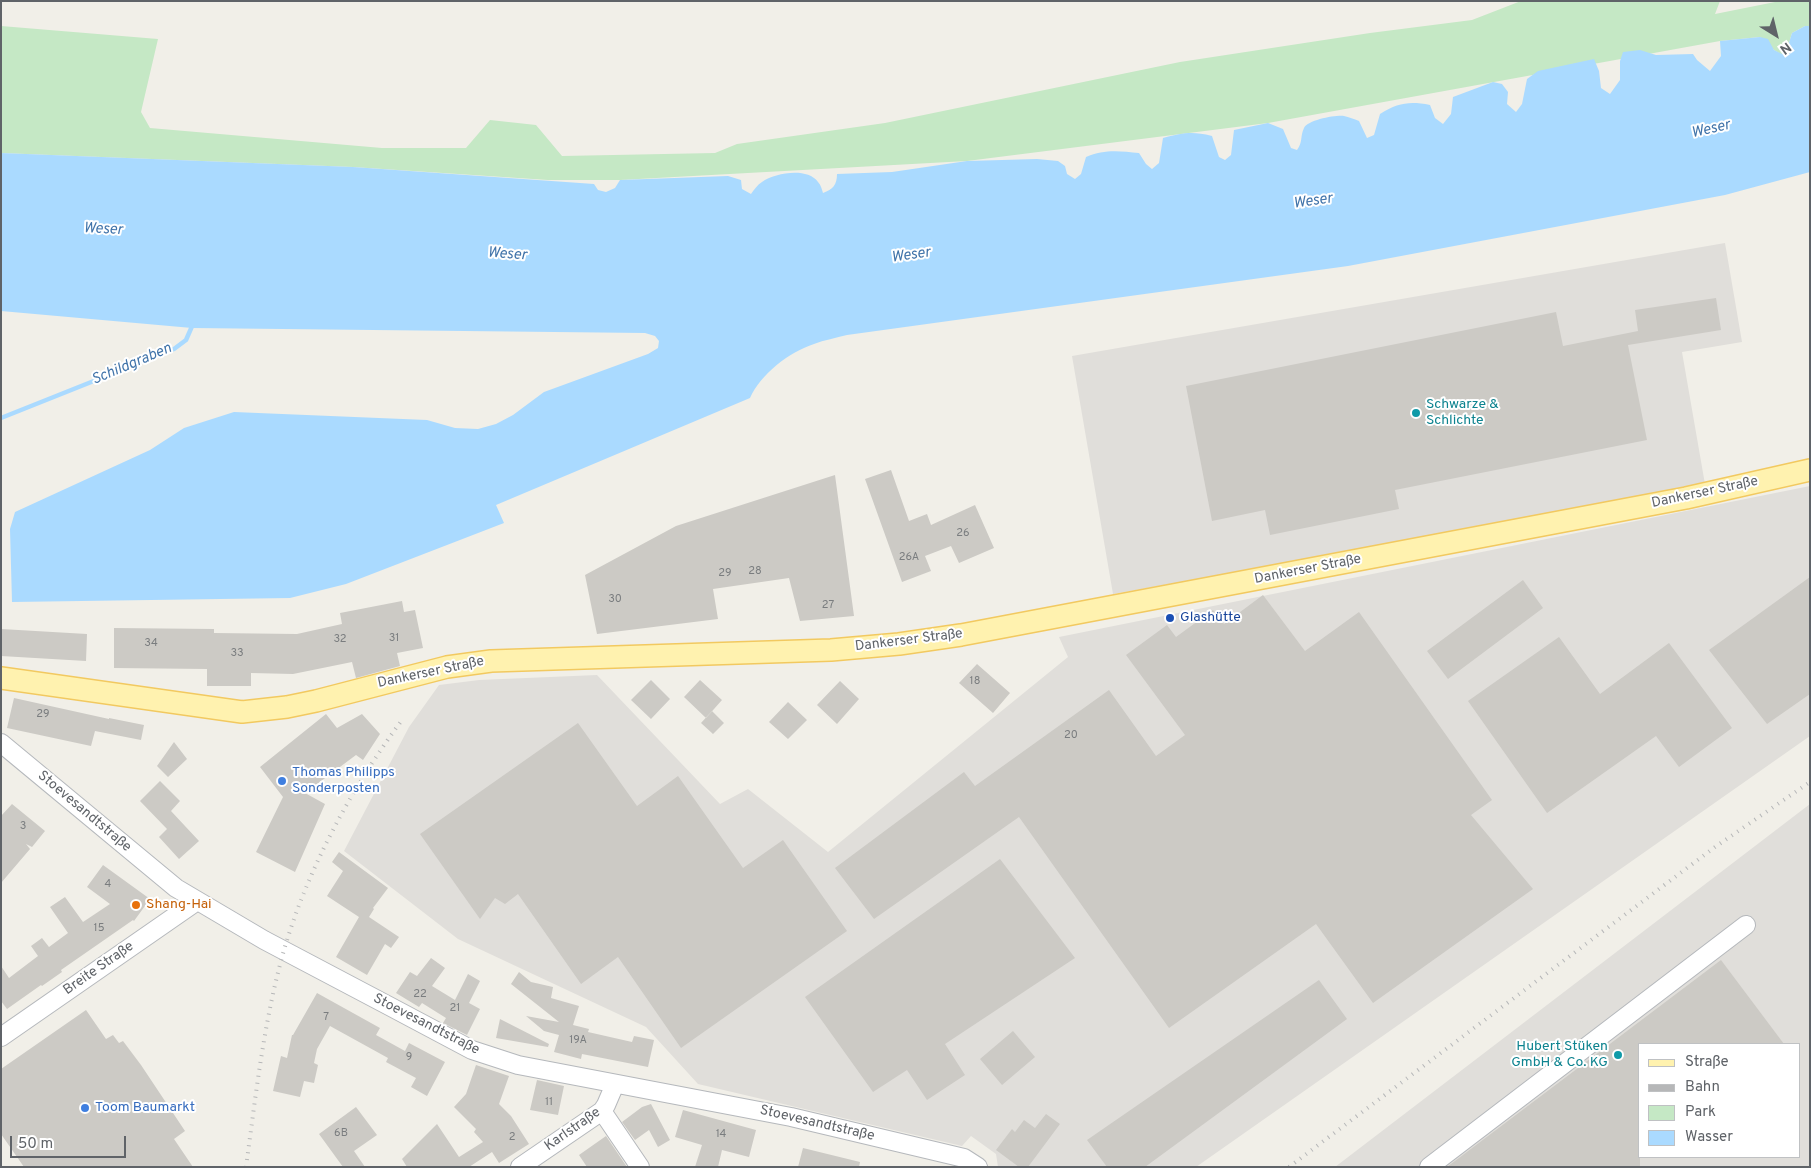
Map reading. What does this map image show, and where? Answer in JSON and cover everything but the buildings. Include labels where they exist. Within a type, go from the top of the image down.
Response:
[{"type":"main road","name":"Dankerser Straße","points":[[1,678],[242,712],[287,707],[447,667],[491,661],[831,650],[899,644],[998,628],[1676,500],[1810,470]]},
{"type":"street","name":"Stoevesandtstraße","points":[[1,743],[176,888],[284,950],[472,1050],[518,1065],[791,1117],[964,1158],[978,1167]]},
{"type":"street","name":"Breite Straße","points":[[1,1037],[197,901]]},
{"type":"street","points":[[1428,1167],[1746,925]]},
{"type":"street","name":"Karlstraße","points":[[520,1167],[602,1111],[615,1084]]},
{"type":"street","points":[[602,1111],[640,1167]]},
{"type":"shaded area","points":[[1725,243],[1742,342],[1682,352],[1706,490],[1113,594],[1072,356]]},
{"type":"shaded area","points":[[1810,486],[1810,736],[1196,1167],[998,1167],[996,1154],[971,1136],[962,1146],[698,1084],[646,1027],[458,939],[344,851],[409,727],[439,685],[479,680],[597,675],[720,804],[748,789],[828,852],[1068,657],[1059,637]]},
{"type":"shaded area","points":[[1810,804],[1810,1167],[1335,1167]]},
{"type":"green space","points":[[1521,1],[1720,1],[1715,14],[1780,1],[1810,1],[1810,26],[1805,26],[1792,33],[1788,46],[1782,55],[1760,37],[1720,41],[1268,123],[967,161],[620,180],[548,180],[353,167],[1,153],[1,26],[158,39],[141,112],[150,128],[382,148],[466,148],[490,120],[536,125],[562,156],[715,153],[737,144],[885,123],[1180,62],[1370,33],[1472,20]]},
{"type":"water","name":"Weser","points":[[1805,26],[1810,26],[1810,172],[1725,195],[1348,266],[847,335],[826,340],[795,352],[786,358],[768,372],[750,398],[496,505],[504,523],[346,584],[290,598],[12,602],[10,529],[15,512],[150,450],[184,428],[234,412],[427,420],[455,428],[478,429],[496,424],[513,415],[544,392],[648,354],[658,348],[659,341],[655,336],[645,333],[192,328],[1,311],[1,153],[353,167],[594,184],[598,190],[606,192],[615,188],[620,180],[728,176],[741,180],[742,189],[751,194],[768,179],[783,174],[799,173],[813,177],[820,185],[823,193],[834,186],[837,174],[892,172],[967,161],[1037,159],[1058,161],[1065,166],[1067,174],[1075,179],[1081,174],[1086,157],[1106,152],[1139,153],[1146,164],[1152,169],[1159,163],[1163,138],[1182,134],[1193,133],[1212,136],[1219,157],[1225,160],[1231,155],[1234,130],[1268,123],[1283,129],[1291,148],[1297,150],[1306,125],[1328,117],[1344,116],[1359,121],[1367,138],[1374,135],[1380,114],[1398,105],[1416,103],[1430,105],[1435,118],[1443,124],[1451,114],[1453,97],[1493,82],[1502,84],[1508,92],[1507,104],[1516,112],[1522,104],[1527,79],[1538,71],[1594,59],[1599,71],[1601,88],[1610,94],[1620,80],[1620,61],[1623,52],[1640,50],[1656,55],[1693,54],[1710,71],[1721,56],[1720,41],[1760,37],[1768,39],[1774,50],[1782,54],[1788,46],[1792,33]]},
{"type":"waterway","name":"Schildgraben","points":[[1,418],[174,349],[186,340],[193,324]]},
{"type":"railway","points":[[246,1167],[261,1057],[271,1003],[294,919],[318,859],[333,830],[365,774],[402,720]]},
{"type":"railway","points":[[1289,1167],[1715,847],[1810,782]]},
{"type":"place","name":"Schwarze & Schlichte","points":[[1416,413]]},
{"type":"place","name":"Glashütte","points":[[1170,618]]},
{"type":"place","name":"Thomas Philipps Sonderposten","points":[[282,781]]},
{"type":"place","name":"Shang-Hai","points":[[136,905]]},
{"type":"place","name":"Hubert Stüken GmbH & Co. KG","points":[[1618,1055]]},
{"type":"place","name":"Toom Baumarkt","points":[[85,1108]]}]
